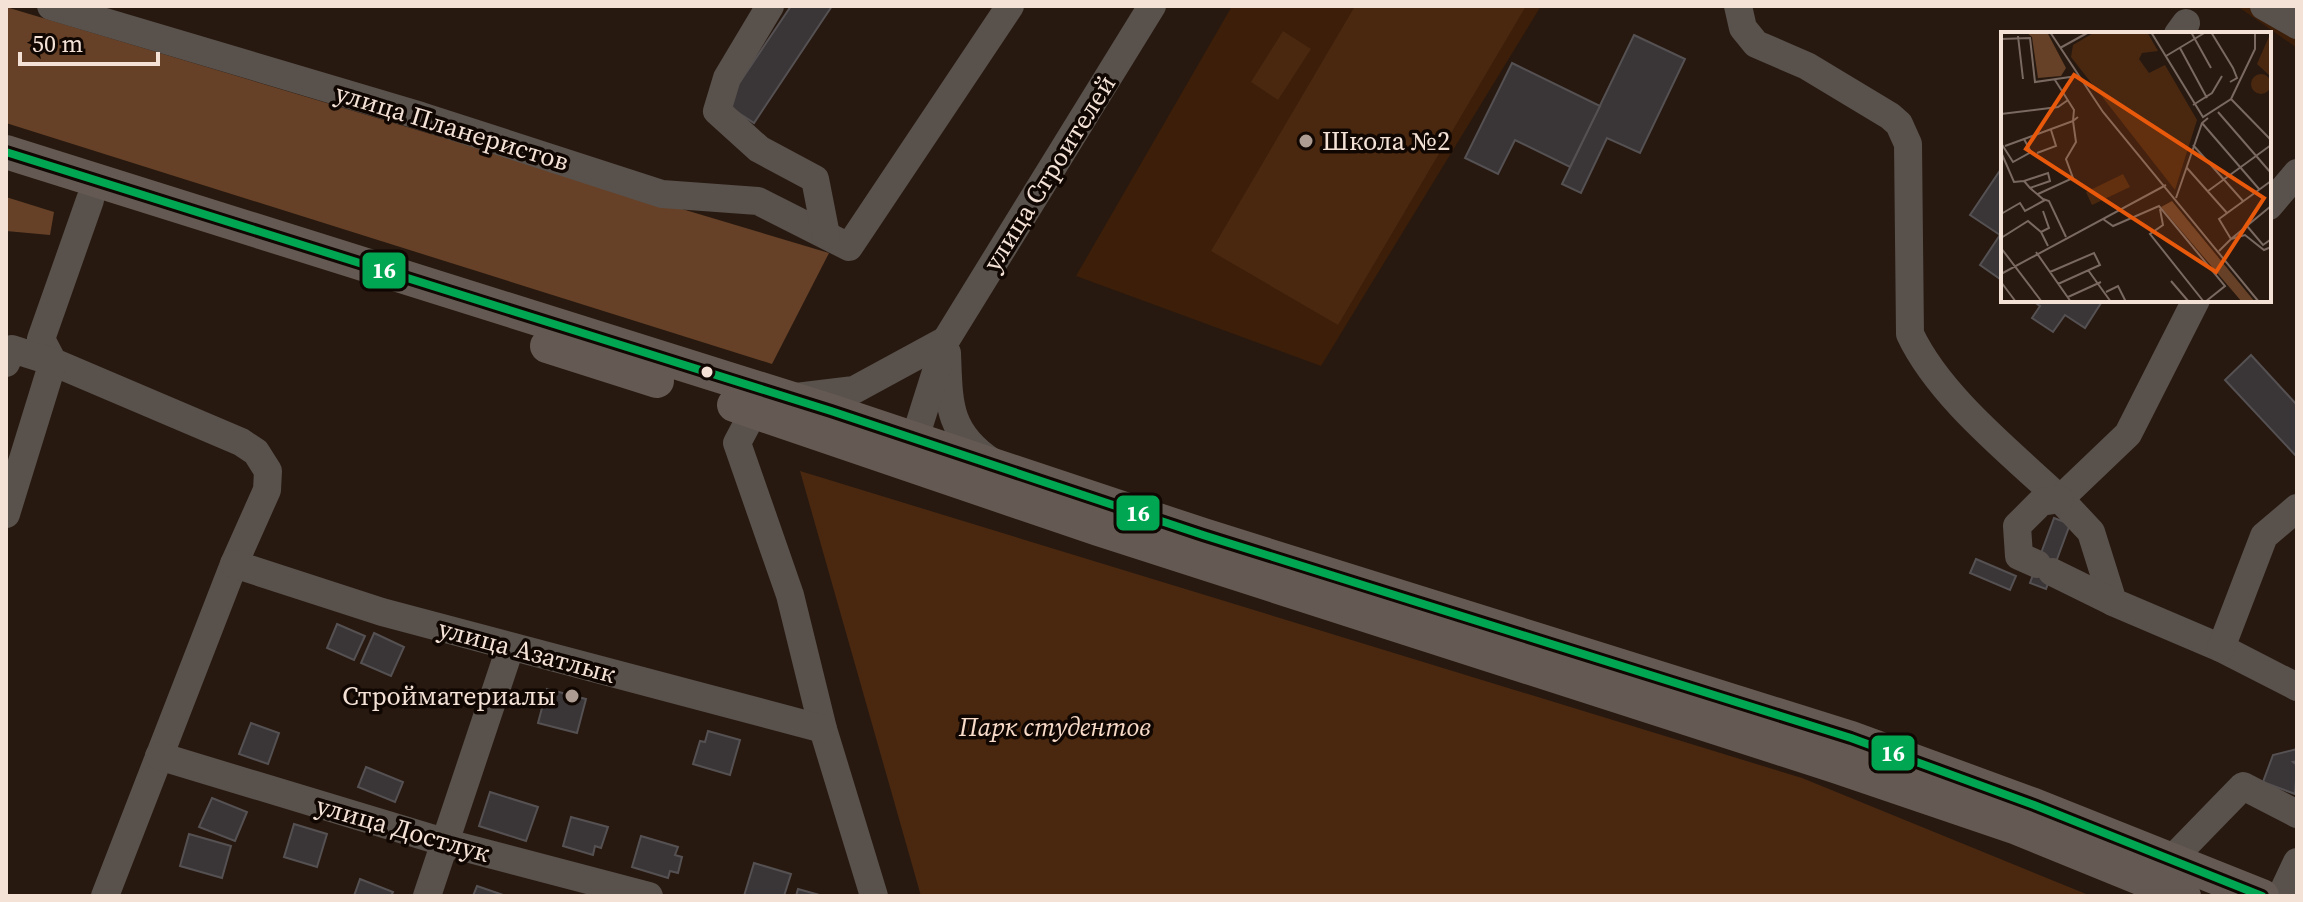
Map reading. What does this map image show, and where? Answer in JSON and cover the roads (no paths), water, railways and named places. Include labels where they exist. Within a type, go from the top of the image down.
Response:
[{"type":"main road","points":[[6,152],[788,397],[1098,529],[1835,766],[2017,828],[2184,896]]},
{"type":"main road","points":[[6,174],[754,411],[911,451],[1004,470],[1851,738],[2262,896]]},
{"type":"street","name":"улица Планеристов","points":[[51,6],[421,116],[662,194],[758,201],[838,241]]},
{"type":"street","points":[[770,6],[727,78],[717,111],[759,149],[815,179],[838,241]]},
{"type":"street","points":[[838,241],[1010,6]]},
{"type":"street","name":"улица Строителей","points":[[911,451],[946,340],[1152,6]]},
{"type":"street","points":[[1738,6],[1743,28],[1756,44],[1807,66],[1899,124],[1908,144],[1910,334],[1925,361],[1980,423],[2091,532],[2113,602]]},
{"type":"street","points":[[2264,6],[2297,25]]},
{"type":"street","points":[[2271,204],[2297,173]]},
{"type":"street","points":[[6,514],[53,362],[41,339],[90,200]]},
{"type":"street","points":[[2194,302],[2128,434],[2060,499],[2041,502],[2017,526],[2019,556],[2113,602],[2221,648],[2297,687]]},
{"type":"street","points":[[788,397],[854,390],[946,340],[953,423],[972,448],[1004,470]]},
{"type":"street","points":[[6,363],[12,349],[53,362],[241,442],[256,452],[268,471],[267,490],[234,564],[105,896]]},
{"type":"street","points":[[754,411],[737,443],[790,595],[823,729],[874,896]]},
{"type":"street","points":[[2221,648],[2264,536],[2297,508]]},
{"type":"street","name":"улица Азатлык","points":[[234,564],[510,648],[823,729]]},
{"type":"street","points":[[427,896],[510,648]]},
{"type":"street","name":"улица Достлук","points":[[159,756],[447,843],[649,896]]},
{"type":"street","points":[[2171,860],[2243,786],[2297,814]]},
{"type":"street","points":[[2281,896],[2297,862]]},
{"type":"place","name":"Школа №2","points":[[1306,141]]},
{"type":"place","name":"Стройматериалы","points":[[572,696]]},
{"type":"park label","name":"Парк студентов","points":[[1055,727]]}]
